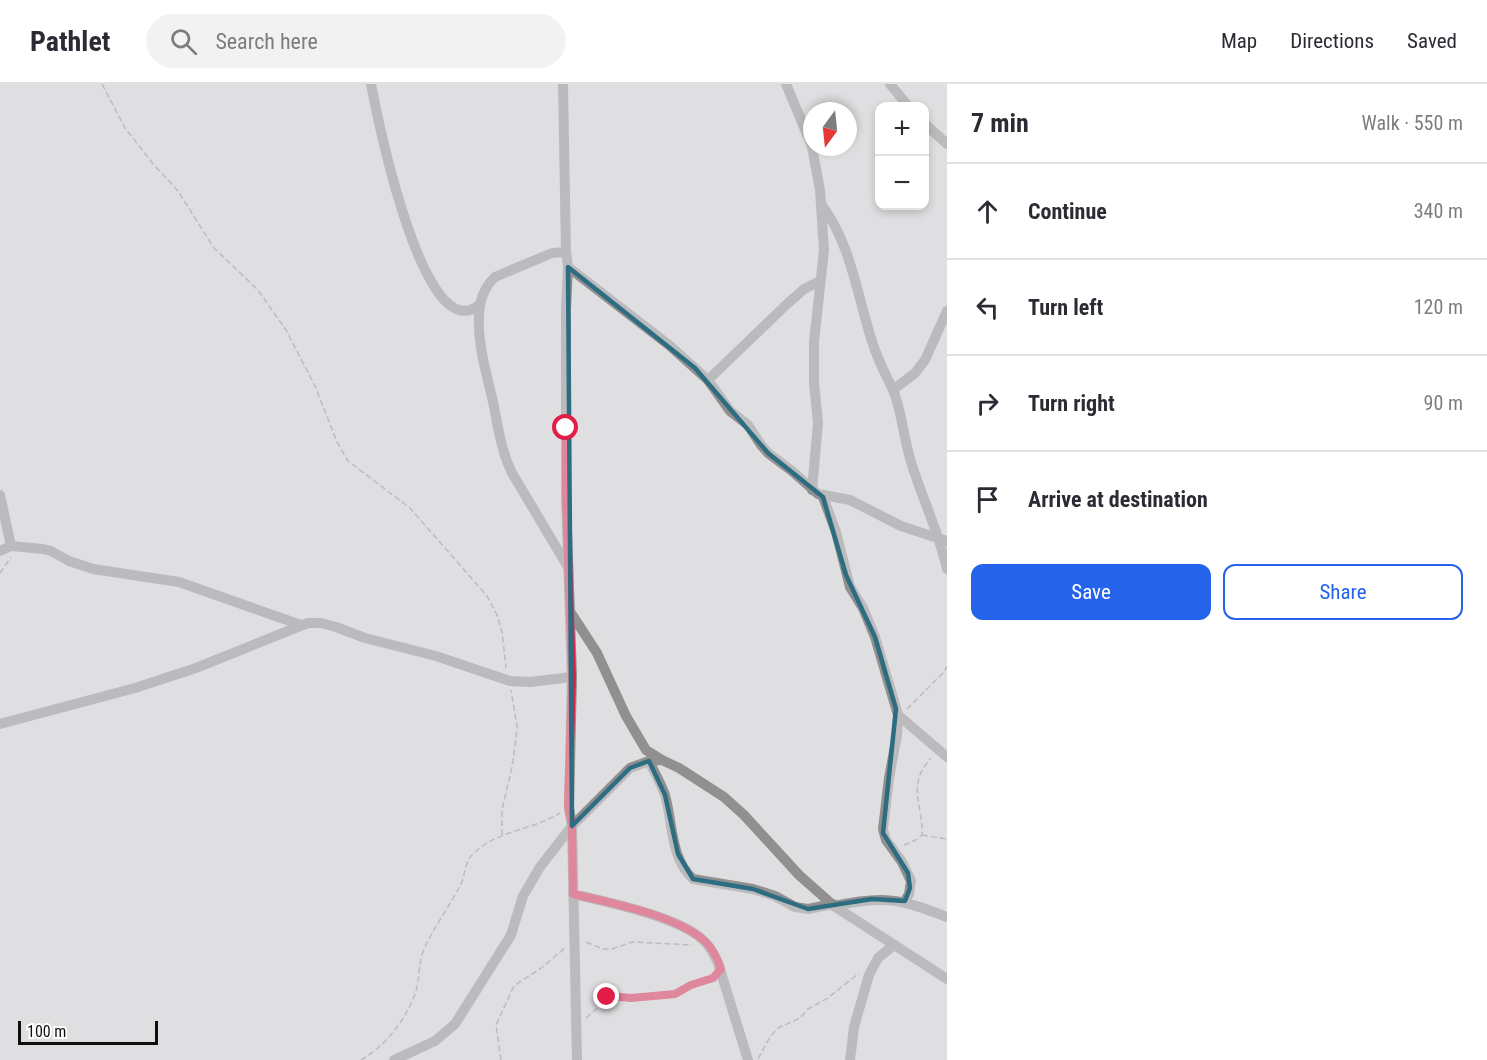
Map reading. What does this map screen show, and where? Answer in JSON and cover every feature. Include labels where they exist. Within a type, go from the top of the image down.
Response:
[{"type":"street","points":[[371,84],[397,191],[420,261],[436,290],[448,304],[462,311],[470,311],[480,304]]},
{"type":"street","points":[[563,84],[568,267],[566,497],[572,677],[568,807],[572,826],[577,1060]]},
{"type":"street","points":[[786,84],[803,125]]},
{"type":"street","points":[[890,84],[905,102]]},
{"type":"street","points":[[929,128],[947,144]]},
{"type":"street","points":[[812,490],[818,423],[814,383],[814,342],[824,250],[814,156]]},
{"type":"street","points":[[821,204],[836,226],[843,243],[875,351],[893,390],[911,464],[943,540],[947,569]]},
{"type":"street","points":[[566,252],[552,253],[495,277],[489,282],[480,304],[482,348],[505,458],[570,570]]},
{"type":"street","points":[[568,267],[669,345],[708,380],[730,411],[748,425],[768,453],[812,490],[823,497],[850,500],[901,526],[943,540]]},
{"type":"street","points":[[708,380],[804,289],[820,281]]},
{"type":"street","points":[[893,390],[915,373],[925,360],[947,311]]},
{"type":"street","points":[[0,495],[15,547]]},
{"type":"street","points":[[823,497],[836,532],[850,587],[863,608],[875,637],[899,716],[883,829],[886,840],[911,881],[909,894],[905,901]]},
{"type":"street","points":[[0,551],[15,547],[51,551],[69,561],[93,569],[179,582],[302,625]]},
{"type":"street","points":[[571,612],[597,653],[626,716],[646,750],[724,797],[744,815],[799,875],[834,905],[947,979]]},
{"type":"street","points":[[0,724],[144,685],[196,668],[302,625],[321,623],[365,638],[484,671],[510,681],[530,682],[572,677]]},
{"type":"street","points":[[899,716],[947,757]]},
{"type":"street","points":[[394,1060],[435,1041],[455,1024],[511,935],[524,896],[540,867],[572,826],[630,768],[649,761],[662,760]]},
{"type":"street","points":[[649,761],[664,795],[678,854],[686,873],[693,879],[760,891],[795,907],[808,909],[872,899],[905,901],[947,917]]},
{"type":"street","points":[[573,894],[623,906],[672,923],[696,934],[711,948],[721,969],[748,1060]]},
{"type":"street","points":[[850,1060],[854,1027],[873,965],[894,945]]},
{"type":"path","points":[[102,84],[125,128],[154,165],[178,190],[214,248],[258,290],[286,330],[315,386],[337,442],[348,461],[410,508],[487,596],[497,615],[502,632],[504,664],[510,681],[517,726],[502,810],[502,835]]},
{"type":"path","points":[[0,573],[15,547]]},
{"type":"path","points":[[899,716],[944,672],[947,666]]},
{"type":"path","points":[[922,835],[916,786],[925,765],[937,747]]},
{"type":"path","points":[[361,1060],[389,1038],[409,1007],[415,994],[424,948],[462,882],[467,861],[481,847],[502,835],[550,820],[568,807]]},
{"type":"path","points":[[892,849],[916,840],[922,835],[947,839]]},
{"type":"path","points":[[501,1060],[496,1025],[512,990],[515,985],[547,963],[561,949],[583,941],[603,949],[612,949],[632,942],[711,948]]},
{"type":"path","points":[[758,1060],[770,1037],[778,1028],[800,1018],[808,1009],[828,998],[873,965]]},
{"type":"path","points":[[576,1027],[610,996],[631,998],[675,994],[691,985],[713,978],[721,969]]},
{"type":"highlighted area","points":[[568,267],[695,368],[768,453],[823,497],[846,575],[875,637],[896,709],[883,833],[908,873],[910,888],[905,901],[872,899],[808,909],[753,889],[693,879],[678,854],[665,795],[649,761],[630,768],[572,826]]},
{"type":"route","points":[[566,428],[572,677],[568,807],[572,826],[573,894],[652,915],[690,931],[702,938],[711,948],[721,969],[713,978],[691,985],[675,994],[641,998],[607,997]]}]
